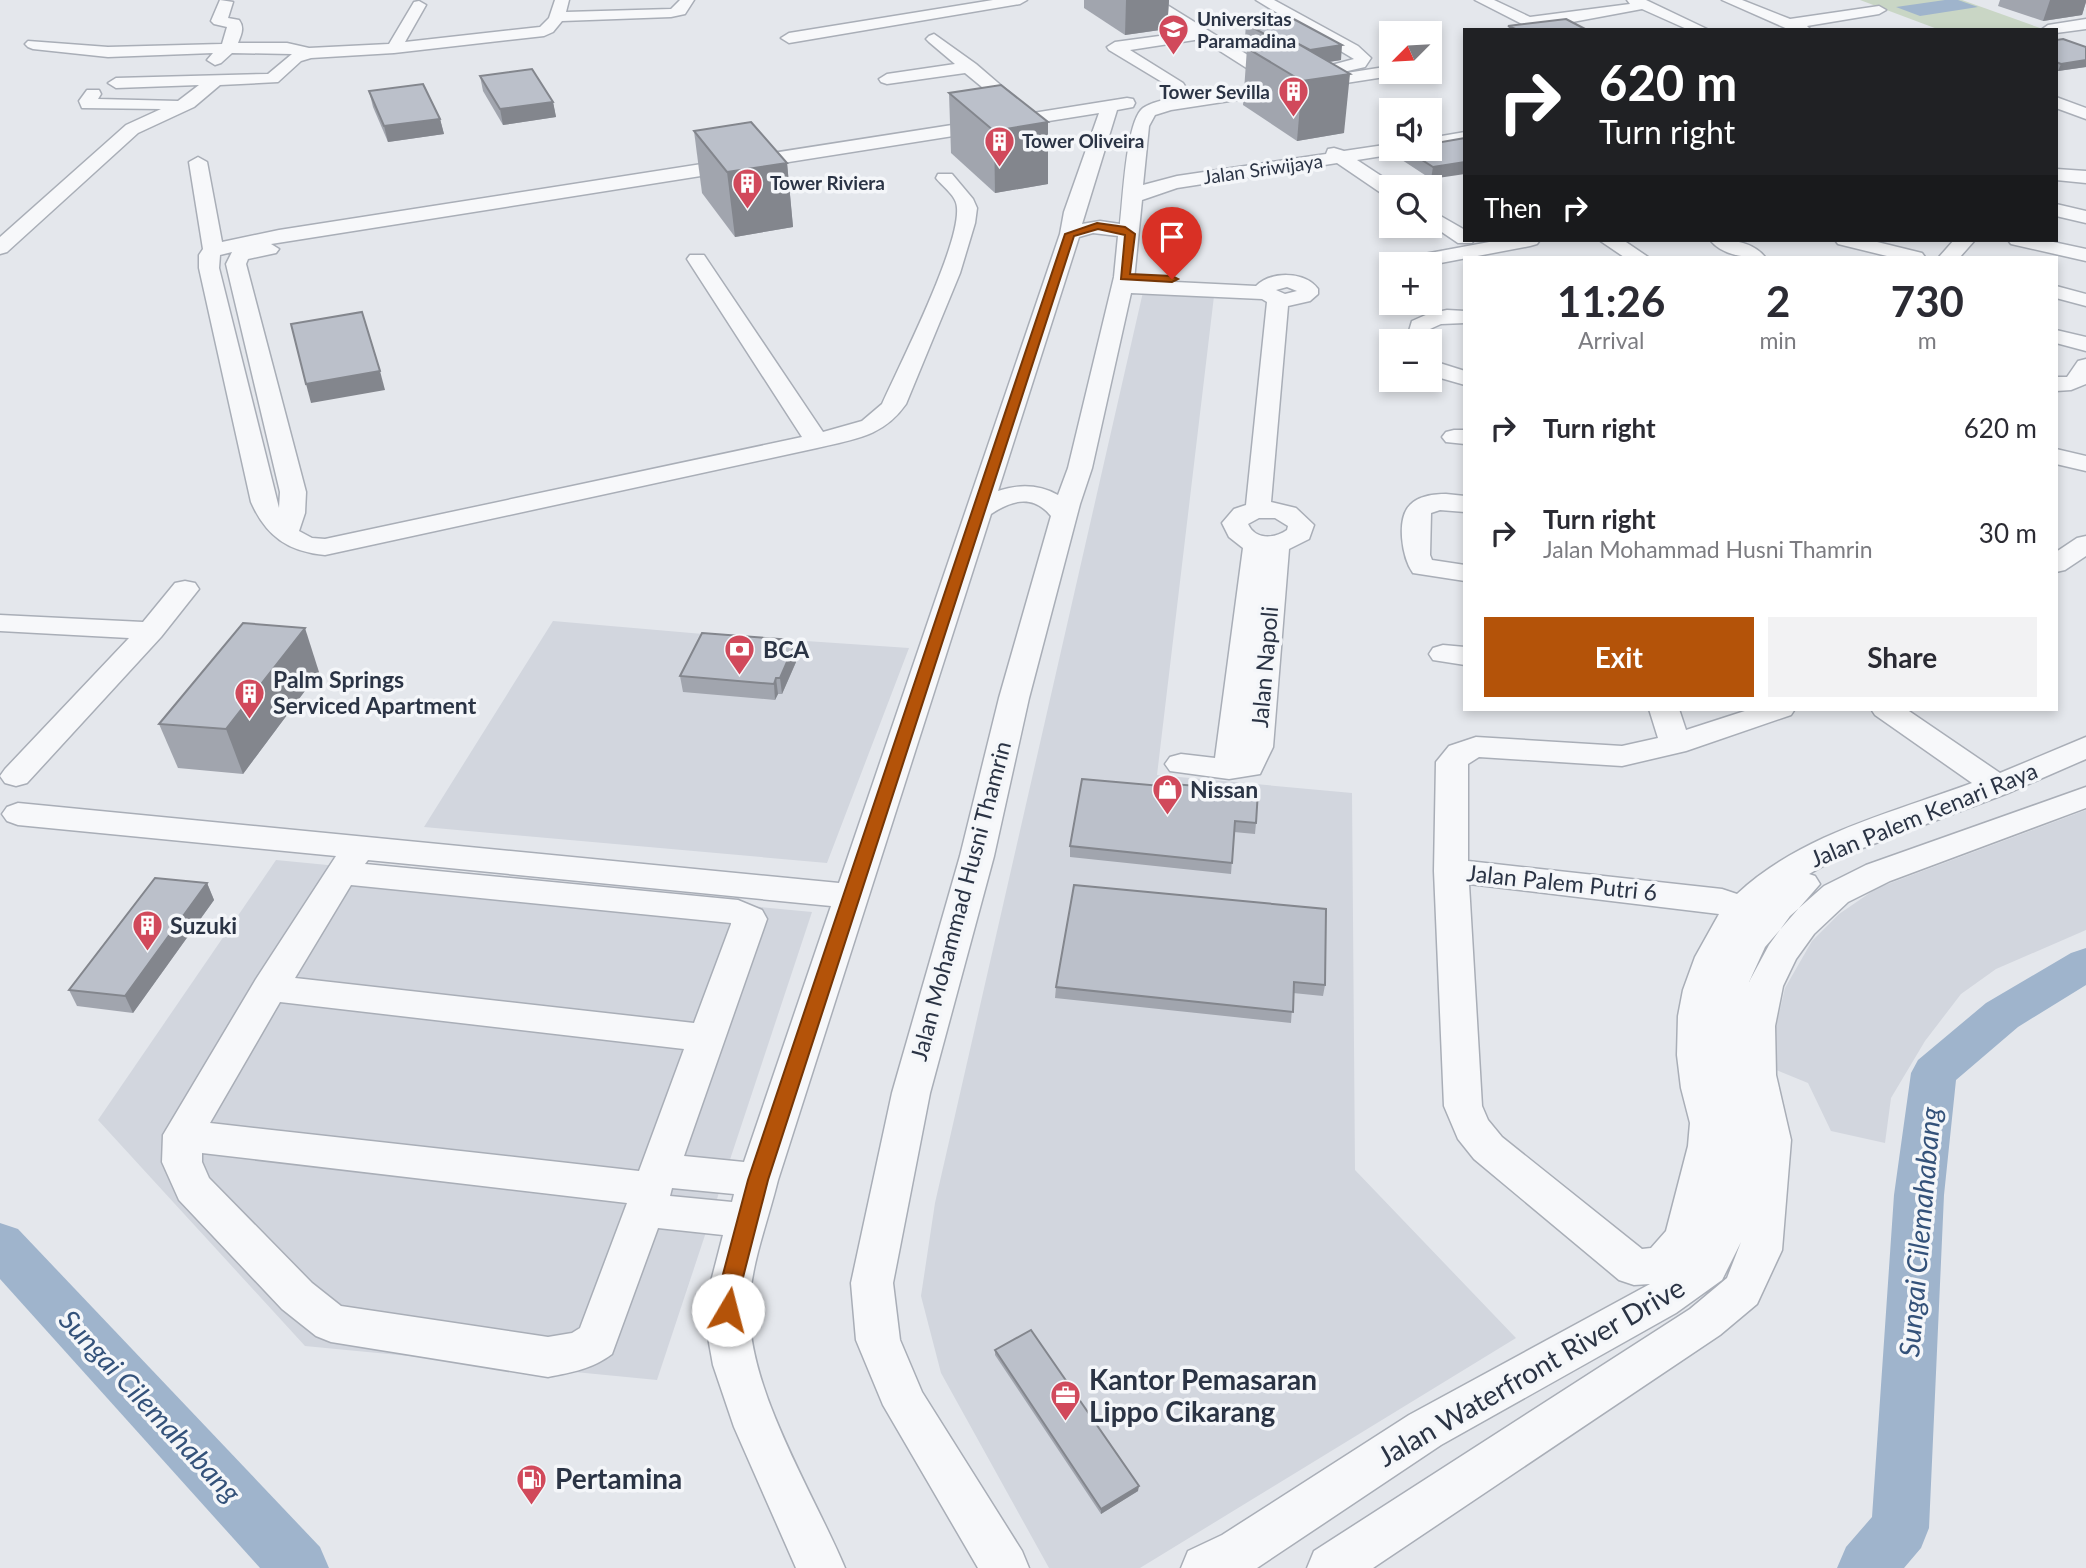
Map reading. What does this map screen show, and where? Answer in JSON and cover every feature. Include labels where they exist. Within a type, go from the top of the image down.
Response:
[{"type":"street","points":[[33,44],[108,52],[273,47],[309,53],[394,48],[541,32],[549,29],[557,17],[562,0]]},
{"type":"street","points":[[557,17],[657,7],[678,12],[688,0]]},
{"type":"street","points":[[789,38],[1020,0]]},
{"type":"street","points":[[1149,0],[1266,73],[1257,82]]},
{"type":"street","points":[[1263,0],[1353,49],[1363,60]]},
{"type":"street","points":[[1283,0],[1379,53]]},
{"type":"street","points":[[1482,0],[1528,22],[1551,21],[1635,4],[1683,28]]},
{"type":"street","points":[[1619,0],[1697,28]]},
{"type":"street","points":[[1729,0],[1796,27],[1879,10],[1852,0]]},
{"type":"street","points":[[195,81],[228,48],[235,28],[234,23],[219,21],[226,2]]},
{"type":"street","points":[[394,48],[419,5]]},
{"type":"street","points":[[2067,35],[2086,23]]},
{"type":"street","points":[[1177,86],[1115,47],[1204,34]]},
{"type":"street","points":[[934,39],[1030,118]]},
{"type":"street","points":[[114,83],[272,79],[295,58],[309,53]]},
{"type":"street","points":[[285,532],[292,513],[293,492],[236,264],[238,257],[263,250],[657,182],[1349,66],[1363,60],[1379,58]]},
{"type":"street","points":[[887,79],[970,68]]},
{"type":"street","name":"Jalan Mohammad Husni Thamrin","points":[[1005,1568],[905,1405],[878,1340],[872,1283],[911,1093],[947,969],[1014,698],[1080,468],[1123,281],[1140,126],[1149,112],[1167,105],[1379,73]]},
{"type":"street","points":[[0,248],[132,130],[188,103],[216,80]]},
{"type":"street","points":[[93,94],[87,101],[88,104],[188,103]]},
{"type":"street","points":[[2058,103],[2086,114]]},
{"type":"street","points":[[821,1568],[757,1427],[734,1365],[727,1326],[729,1293],[758,1180],[995,463],[1109,107]]},
{"type":"street","points":[[945,178],[965,200],[967,217],[948,273],[894,404],[886,416],[870,426],[817,441],[338,546],[305,546],[285,532],[270,516],[264,502],[209,268],[209,255],[213,250],[279,236],[1043,124],[1083,127],[1102,135]]},
{"type":"street","points":[[1442,132],[1463,128]]},
{"type":"street","points":[[1442,141],[1463,137]]},
{"type":"street","name":"Jalan Sriwijaya","points":[[1135,165],[1157,172],[1186,173],[1347,156],[1379,144]]},
{"type":"street","name":"Jalan Sriwijaya","points":[[1132,214],[1152,188],[1379,151]]},
{"type":"street","points":[[1347,156],[1383,175]]},
{"type":"street","points":[[1347,156],[1379,181]]},
{"type":"street","points":[[198,162],[213,250]]},
{"type":"street","points":[[2058,174],[2086,177]]},
{"type":"street","points":[[1442,211],[1463,224]]},
{"type":"street","points":[[2058,211],[2086,217]]},
{"type":"street","points":[[1072,223],[1117,228],[1132,214]]},
{"type":"street","points":[[1442,223],[1463,234]]},
{"type":"street","points":[[1442,256],[1517,242]]},
{"type":"street","points":[[1612,242],[1636,256]]},
{"type":"street","points":[[1724,242],[1753,256]]},
{"type":"street","points":[[1853,242],[1911,256]]},
{"type":"street","points":[[1950,256],[1963,242]]},
{"type":"street","points":[[2027,242],[2086,255]]},
{"type":"street","points":[[697,259],[817,441]]},
{"type":"street","points":[[1123,281],[1282,283],[1268,510]]},
{"type":"street","points":[[2058,293],[2086,300]]},
{"type":"street","points":[[1419,329],[1430,319],[1463,317]]},
{"type":"street","points":[[2058,337],[2086,344]]},
{"type":"street","points":[[2058,384],[2078,381],[2086,366]]},
{"type":"street","points":[[1442,373],[1463,378]]},
{"type":"street","points":[[2058,446],[2086,453]]},
{"type":"street","points":[[2058,457],[2086,464]]},
{"type":"street","points":[[995,463],[1006,473],[1035,481],[1080,468]]},
{"type":"street","points":[[977,511],[1006,494],[1025,493],[1041,496],[1055,503],[1065,517]]},
{"type":"street","points":[[1463,503],[1441,502],[1425,505],[1418,511],[1416,527],[1417,555],[1423,567],[1463,573]]},
{"type":"street","points":[[1268,510],[1294,517],[1301,528],[1299,536],[1293,540],[1266,544],[1242,536],[1235,526],[1240,517],[1268,510]]},
{"type":"street","points":[[2058,533],[2086,542]]},
{"type":"street","points":[[2058,563],[2086,542]]},
{"type":"street","name":"Jalan Napoli","points":[[1181,764],[1229,769],[1249,767],[1258,747],[1266,544]]},
{"type":"street","points":[[185,589],[151,631],[8,773],[23,784],[26,793],[9,822],[351,860],[744,914],[750,919],[597,1340],[582,1350],[548,1357],[331,1323],[297,1296],[194,1188],[183,1163],[183,1135],[269,988],[351,860]]},
{"type":"street","points":[[0,623],[151,631]]},
{"type":"street","points":[[1665,711],[1675,744]]},
{"type":"street","name":"Jalan Palem Putri 6","points":[[1742,911],[1722,901],[1451,871],[1452,762],[1460,753],[1476,747],[1622,756],[1675,744],[1774,711]]},
{"type":"street","points":[[1889,711],[1997,786]]},
{"type":"street","name":"Jalan Palem Kenari Raya","points":[[1451,871],[1463,1106],[1472,1128],[1488,1147],[1634,1267],[1650,1268],[1668,1260],[1681,1244],[1689,1225],[1710,1129],[1699,1082],[1694,1022],[1705,978],[1722,936],[1742,911],[1797,866],[1827,849],[1997,786],[2086,747]]},
{"type":"street","name":"Jalan Waterfront River Drive","points":[[1220,1563],[1425,1430],[1661,1300],[1707,1267],[1724,1235],[1736,1132],[1723,1070],[1724,1017],[1733,974],[1751,940],[1774,911],[1810,878],[1856,855],[1976,814],[2086,771]]},
{"type":"street","name":"Jalan Waterfront River Drive","points":[[1331,1568],[1705,1322],[1742,1291],[1761,1250],[1772,1140],[1758,1075],[1758,1026],[1765,986],[1781,954],[1802,925],[1836,894],[1878,873],[2086,797]]},
{"type":"street","points":[[351,860],[850,896]]},
{"type":"street","points":[[269,988],[707,1038]]},
{"type":"street","points":[[183,1135],[652,1190],[746,1220]]},
{"type":"street","points":[[652,1190],[758,1180]]},
{"type":"shaded area","points":[[1143,292],[1214,296],[1157,775],[1352,793],[1355,1170],[1516,1338],[1140,1568],[1049,1568],[941,1373],[921,1296],[935,1203]]},
{"type":"shaded area","points":[[553,621],[909,648],[827,863],[424,827]]},
{"type":"shaded area","points":[[2086,810],[2086,930],[1996,969],[1961,994],[1925,1041],[1891,1098],[1885,1143],[1831,1131],[1808,1083],[1774,1069],[1774,1035],[1785,988],[1812,941],[1839,914],[1877,888]]},
{"type":"shaded area","points":[[276,860],[812,912],[657,1380],[305,1346],[98,1120]]},
{"type":"green space","points":[[1860,0],[1962,0],[2040,28],[1935,28]]},
{"type":"water","points":[[1958,0],[1978,7],[1920,16],[1896,7]]},
{"type":"building","points":[[1290,17],[1342,45],[1310,50],[1293,41],[1281,43],[1246,24]]},
{"type":"building","points":[[1566,19],[1583,28],[1513,28],[1508,26]]},
{"type":"building","points":[[2058,40],[2086,47],[2086,60],[2058,63]]},
{"type":"building","points":[[1293,41],[1350,74],[1302,81],[1247,48]]},
{"type":"building","points":[[532,69],[553,102],[500,109],[480,76]]},
{"type":"building","points":[[423,84],[440,119],[384,126],[369,91]]},
{"type":"building","points":[[1001,85],[1048,122],[994,131],[949,93]]},
{"type":"building","points":[[751,122],[787,163],[727,172],[694,131]]},
{"type":"building","points":[[1463,138],[1463,162],[1433,167],[1424,161],[1442,161],[1442,142]]},
{"type":"building","points":[[362,312],[380,371],[306,384],[291,324]]},
{"type":"building","points":[[243,623],[305,628],[226,729],[159,724]]},
{"type":"building","points":[[702,633],[792,640],[790,646],[794,646],[780,678],[776,678],[774,684],[680,676]]},
{"type":"building","name":"Nissan","points":[[1082,779],[1258,791],[1256,823],[1235,821],[1232,863],[1070,846]]},
{"type":"building","points":[[155,878],[207,883],[125,996],[69,990]]},
{"type":"building","points":[[1074,885],[1326,909],[1325,985],[1294,982],[1293,1012],[1056,987]]},
{"type":"building","name":"Kantor Pemasaran Lippo Cikarang","points":[[1031,1330],[1139,1486],[1101,1509],[995,1350]]},
{"type":"waterway","name":"Sungai Cilemahabang","points":[[1867,1568],[1900,1528],[1919,1195],[1934,1073],[2002,1015],[2086,964]]},
{"type":"waterway","name":"Sungai Cilemahabang","points":[[0,1244],[299,1568]]},
{"type":"place","name":"Universitas Paramadina","points":[[1174,57]]},
{"type":"place","name":"Tower Sevilla","points":[[1293,119]]},
{"type":"place","name":"Tower Oliveira","points":[[999,168]]},
{"type":"place","name":"Tower Riviera","points":[[747,210]]},
{"type":"place","name":"BCA","points":[[740,677]]},
{"type":"place","name":"Palm Springs Serviced Apartment","points":[[250,720]]},
{"type":"place","name":"Nissan","points":[[1167,817]]},
{"type":"place","name":"Suzuki","points":[[147,953]]},
{"type":"place","name":"Kantor Pemasaran Lippo Cikarang","points":[[1066,1423]]},
{"type":"place","name":"Pertamina","points":[[532,1506]]},
{"type":"route","points":[[728,1310],[729,1293],[758,1180],[1070,234],[1097,226],[1122,229],[1130,234],[1124,276],[1172,279]]}]
